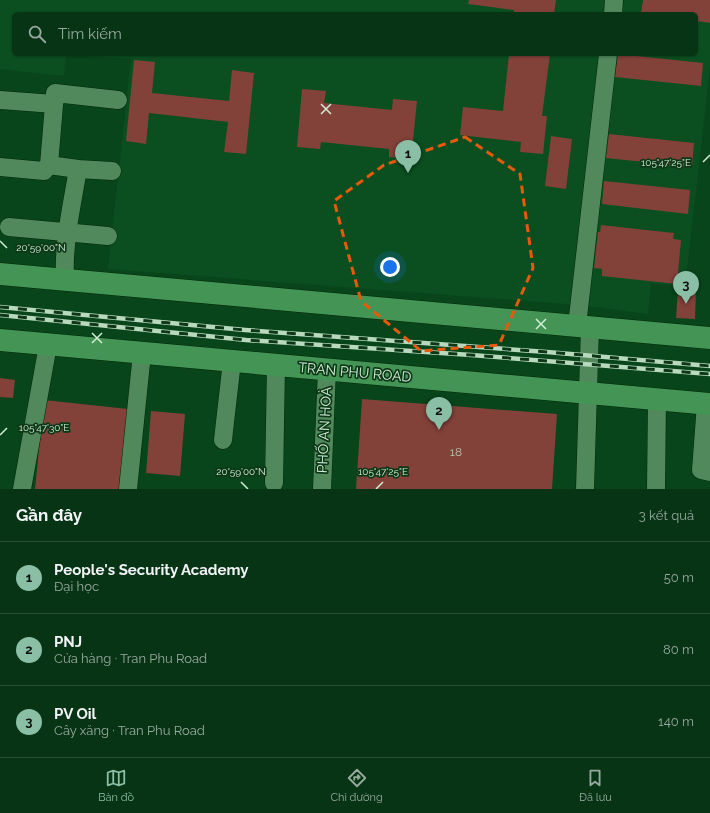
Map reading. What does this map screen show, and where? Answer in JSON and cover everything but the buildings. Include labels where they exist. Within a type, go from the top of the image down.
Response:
[{"type":"highway","points":[[0,274],[584,327],[709,334]]},
{"type":"highway","name":"TRAN PHU ROAD","points":[[0,340],[708,404]]},
{"type":"street","points":[[613,12],[614,0]]},
{"type":"street","points":[[586,489],[589,394],[584,327],[608,56]]},
{"type":"street","points":[[0,167],[44,172],[49,166],[55,99]]},
{"type":"street","points":[[0,100],[118,100]]},
{"type":"street","points":[[49,166],[112,171]]},
{"type":"street","points":[[65,280],[68,233],[78,168]]},
{"type":"street","points":[[9,227],[108,236]]},
{"type":"street","points":[[22,489],[48,345]]},
{"type":"street","points":[[128,489],[142,353]]},
{"type":"street","points":[[223,440],[232,361]]},
{"type":"street","points":[[274,483],[276,365]]},
{"type":"street","name":"PHỐ AN HOÀ","points":[[322,489],[327,370]]},
{"type":"street","points":[[656,489],[657,400]]},
{"type":"street","points":[[708,404],[701,470],[710,472]]},
{"type":"highlighted area","points":[[465,137],[520,174],[533,268],[499,345],[421,351],[361,301],[334,201],[384,165]]},
{"type":"shaded area","points":[[0,0],[710,0],[710,68],[685,287],[651,283],[648,314],[580,305],[108,269],[131,59],[82,56],[698,56],[698,12],[12,12],[12,56],[66,56],[64,76],[0,69]]},
{"type":"railway","points":[[0,307],[245,330],[547,352],[710,366]]},
{"type":"railway","points":[[0,315],[246,340],[471,355],[710,374]]},
{"type":"place","name":"People's Security Academy","points":[[408,173]]},
{"type":"place","name":"PV Oil","points":[[686,304]]},
{"type":"place","name":"PNJ","points":[[439,430]]}]
